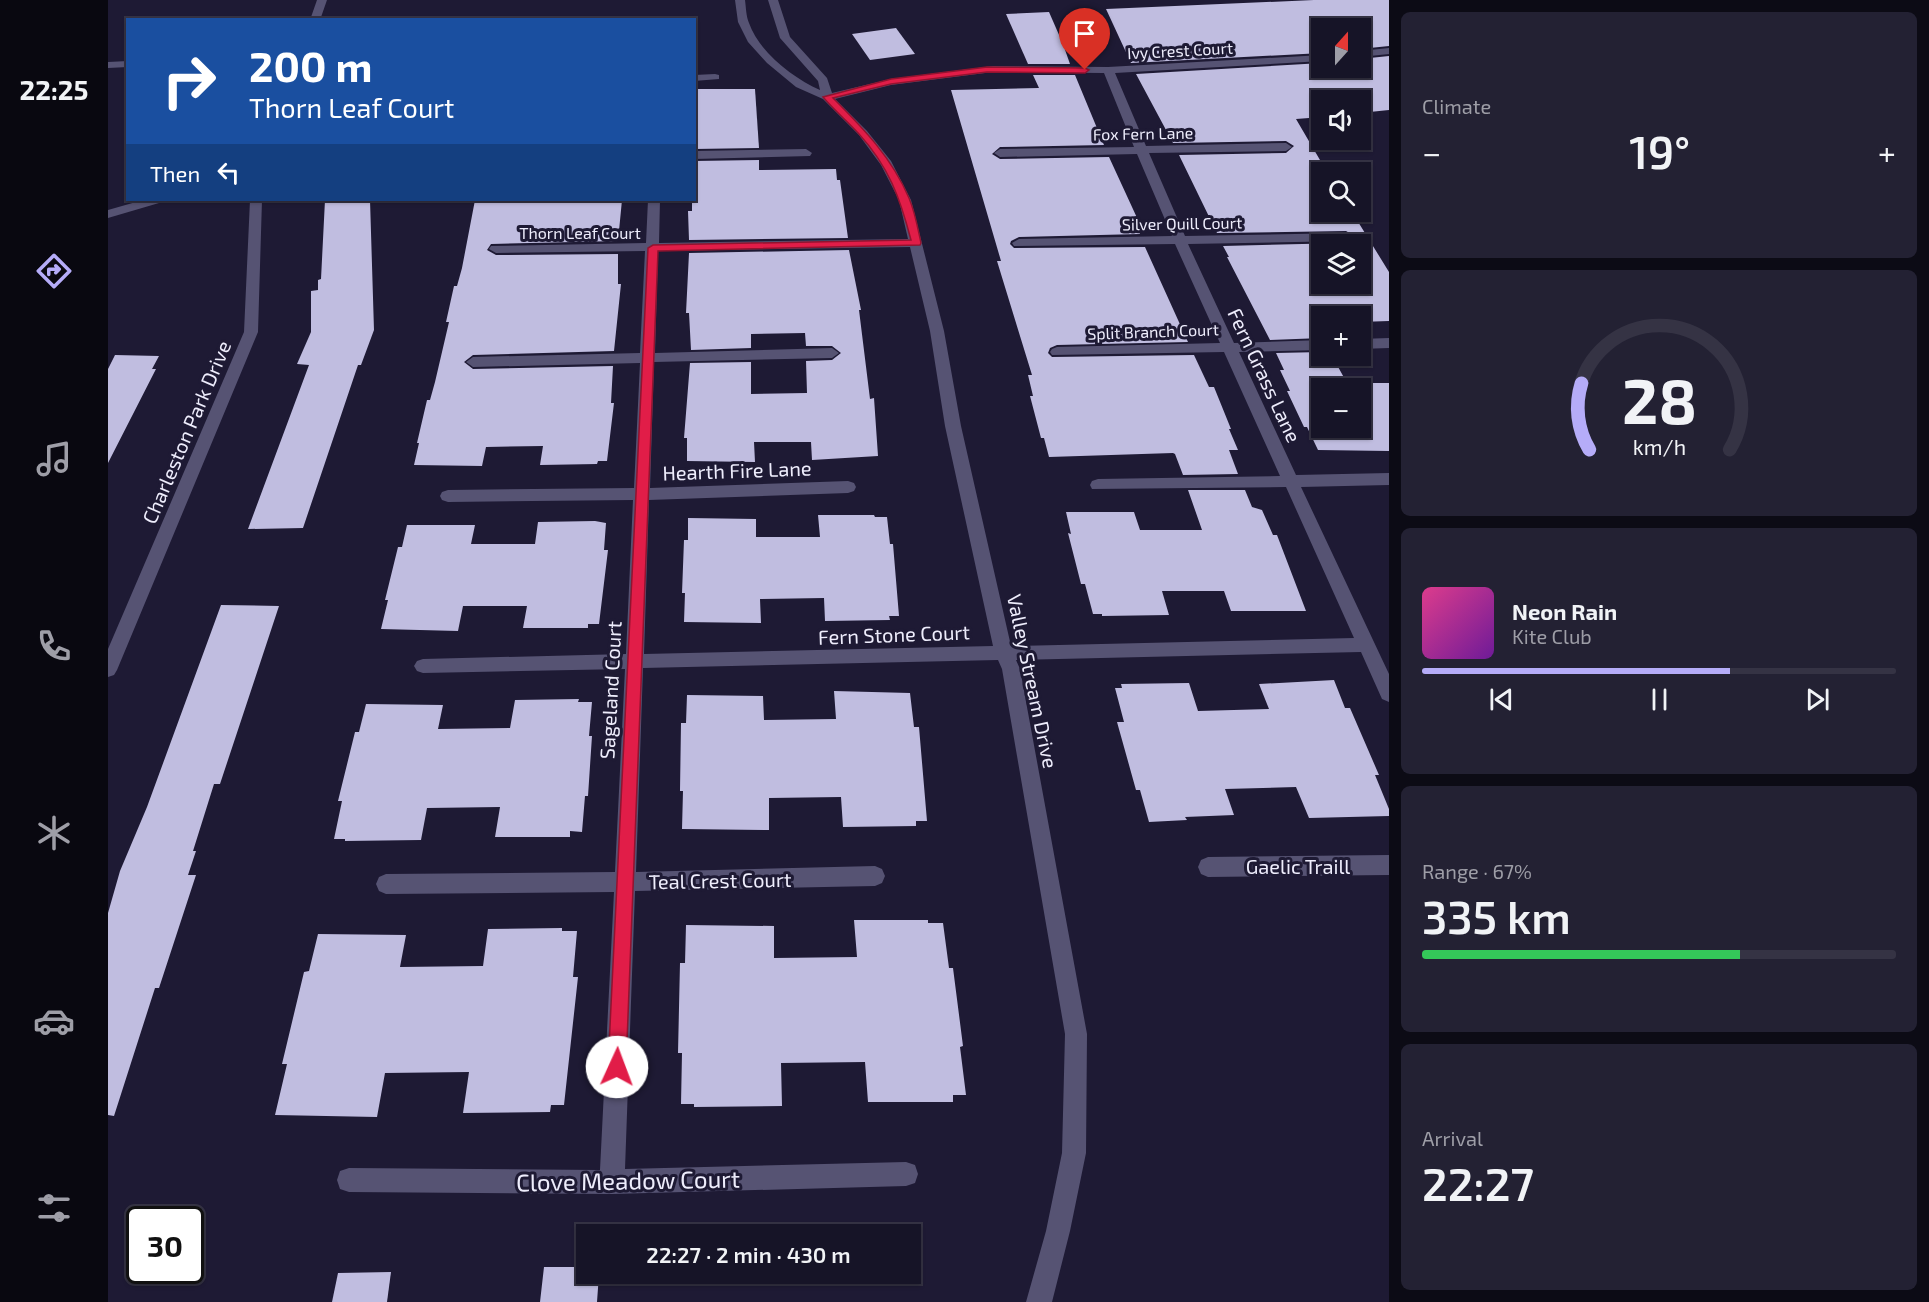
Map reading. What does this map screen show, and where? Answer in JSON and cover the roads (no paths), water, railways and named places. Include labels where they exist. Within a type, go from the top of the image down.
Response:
[{"type":"street","points":[[316,18],[321,0]]},
{"type":"street","name":"Valley Stream Drive","points":[[740,0],[743,22],[752,40],[800,85],[827,97],[863,133],[887,164],[905,200],[937,332],[953,426],[1004,654],[1011,669],[1076,1035],[1074,1153],[1059,1231],[1039,1302]]},
{"type":"street","name":"Valley Stream Drive","points":[[773,0],[785,38],[823,80],[827,97]]},
{"type":"street","points":[[1371,53],[1389,51]]},
{"type":"street","name":"Ivy Crest Court","points":[[827,97],[891,82],[993,69],[1108,70],[1311,59]]},
{"type":"street","points":[[108,65],[126,64]]},
{"type":"street","name":"Fern Grass Lane","points":[[1108,70],[1180,240],[1389,694]]},
{"type":"street","points":[[696,78],[715,77]]},
{"type":"street","name":"Fox Fern Lane","points":[[1000,153],[1286,147]]},
{"type":"street","points":[[696,155],[806,153]]},
{"type":"street","points":[[108,214],[152,201]]},
{"type":"street","name":"Charleston Park Drive","points":[[108,670],[250,332],[256,201]]},
{"type":"street","name":"Sageland Court","points":[[612,1182],[654,201]]},
{"type":"street","name":"Silver Quill Court","points":[[1019,243],[1311,238]]},
{"type":"street","name":"Thorn Leaf Court","points":[[496,249],[916,243]]},
{"type":"street","points":[[1371,344],[1389,343]]},
{"type":"street","name":"Split Branch Court","points":[[1057,351],[1311,345]]},
{"type":"street","points":[[473,362],[832,353]]},
{"type":"street","points":[[1098,485],[1389,479]]},
{"type":"street","name":"Hearth Fire Lane","points":[[448,496],[641,494],[848,488]]},
{"type":"street","name":"Fern Stone Court","points":[[423,666],[1366,645]]},
{"type":"street","name":"Gaelic Traill","points":[[1208,867],[1389,865]]},
{"type":"street","name":"Teal Crest Court","points":[[386,884],[624,882],[875,876]]},
{"type":"street","name":"Clove Meadow Court","points":[[350,1180],[612,1182],[906,1174]]}]
